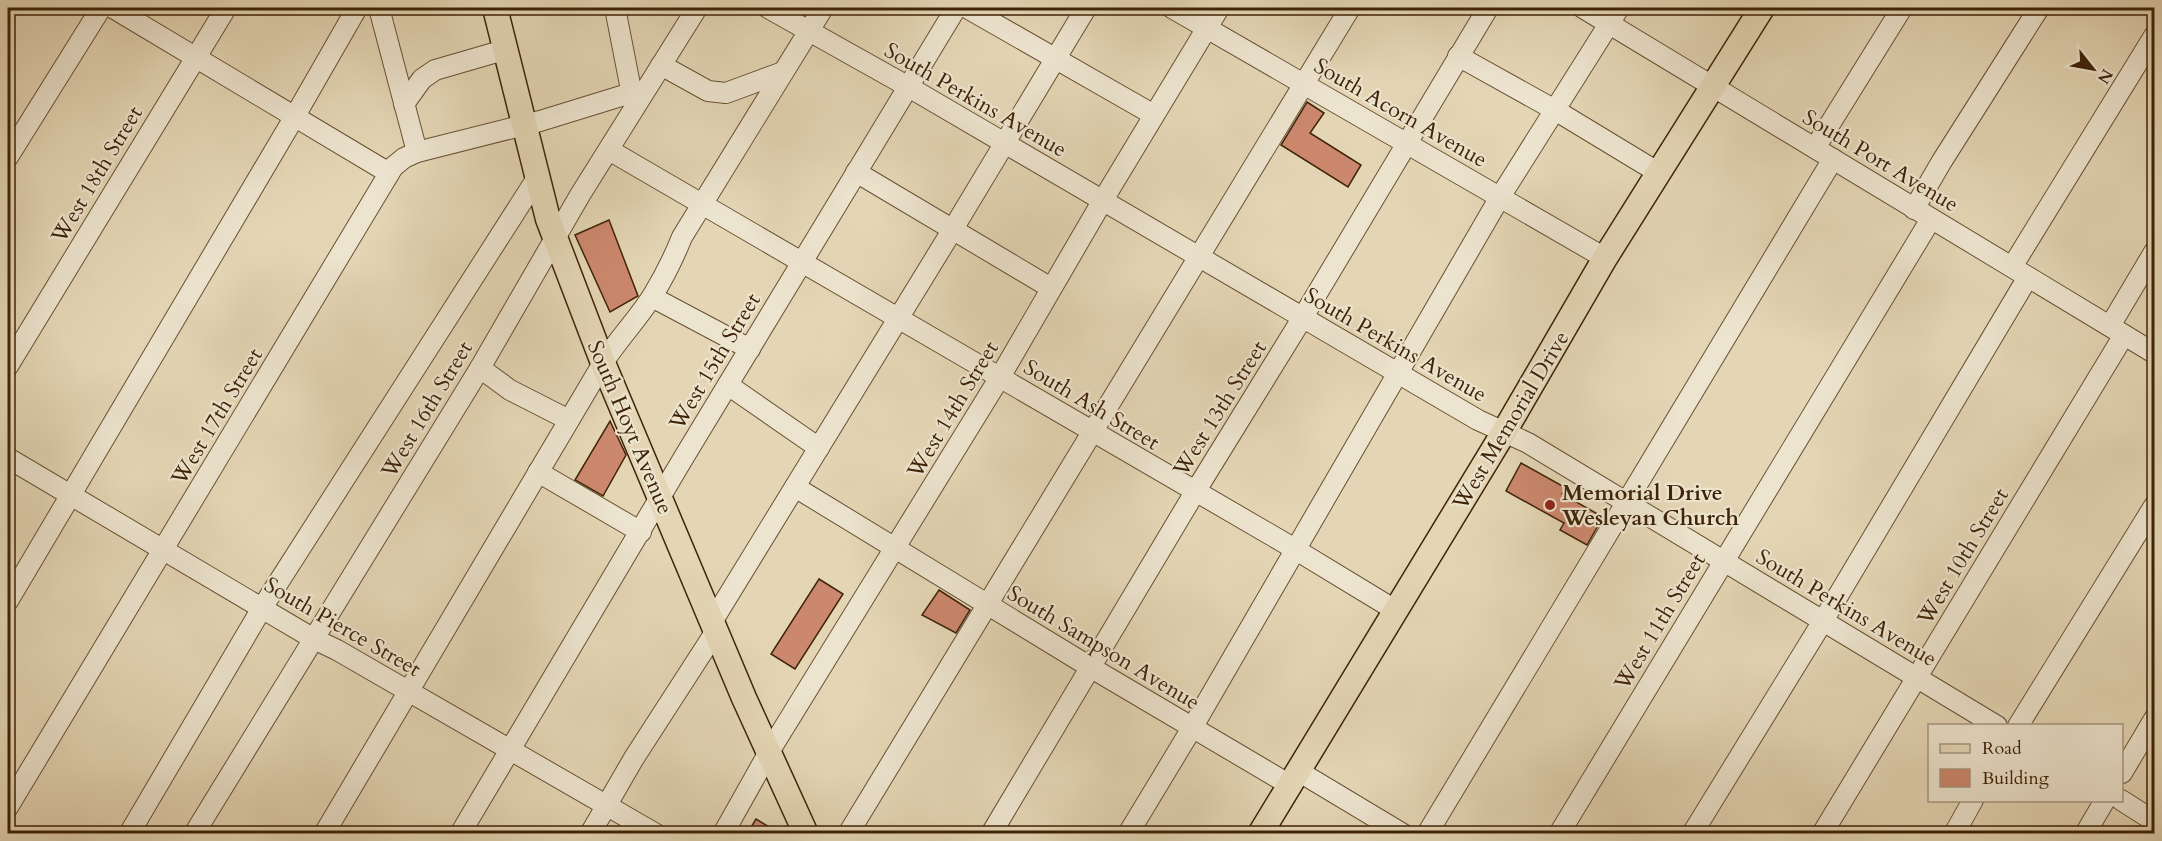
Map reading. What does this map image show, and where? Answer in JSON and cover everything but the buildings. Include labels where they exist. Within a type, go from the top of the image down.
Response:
[{"type":"main road","name":"South Hoyt Avenue","points":[[495,8],[548,219],[603,363],[714,627],[806,834]]},
{"type":"main road","name":"West Memorial Drive","points":[[1260,834],[1504,432],[1605,258],[1762,8]]},
{"type":"street","points":[[8,157],[101,8]]},
{"type":"street","points":[[113,8],[389,173]]},
{"type":"street","name":"West 18th Street","points":[[8,366],[226,8]]},
{"type":"street","points":[[8,601],[357,8]]},
{"type":"street","points":[[379,8],[417,152]]},
{"type":"street","points":[[615,8],[633,100]]},
{"type":"street","name":"West 16th Street","points":[[194,834],[480,368],[580,195],[609,150],[633,100],[661,65],[697,8]]},
{"type":"street","name":"South Perkins Avenue","points":[[768,8],[907,86],[1478,420],[1528,443],[1994,724]]},
{"type":"street","points":[[324,834],[603,363],[652,297],[682,237],[823,8]]},
{"type":"street","name":"West 15th Street","points":[[460,834],[855,172],[956,8]]},
{"type":"street","points":[[967,8],[1154,115]]},
{"type":"street","points":[[590,834],[795,487],[1086,8]]},
{"type":"street","name":"South Acorn Avenue","points":[[1172,8],[1605,258]]},
{"type":"street","name":"West 14th Street","points":[[723,834],[769,752],[1000,377],[1102,200],[1219,8]]},
{"type":"street","points":[[848,834],[1350,8]]},
{"type":"street","name":"West 13th Street","points":[[991,834],[1194,492],[1303,317],[1488,8]]},
{"type":"street","name":"South Port Avenue","points":[[1583,8],[1614,16],[1713,87],[2154,353]]},
{"type":"street","points":[[1815,148],[1902,8]]},
{"type":"street","name":"West 11th Street","points":[[1559,834],[1723,561],[1922,214],[1942,161],[2039,8]]},
{"type":"street","points":[[1128,834],[1296,550],[1500,197],[1614,16]]},
{"type":"street","points":[[2012,267],[2154,36]]},
{"type":"street","points":[[404,104],[422,79],[435,70],[504,50]]},
{"type":"street","points":[[1458,56],[1555,110],[1659,173]]},
{"type":"street","points":[[661,65],[708,91],[726,93],[783,72]]},
{"type":"street","name":"West 17th Street","points":[[8,807],[389,173],[404,158],[417,152],[633,100]]},
{"type":"street","name":"South Ash Street","points":[[609,150],[1395,610]]},
{"type":"street","points":[[1427,834],[1833,159]]},
{"type":"street","points":[[855,172],[1051,288]]},
{"type":"street","points":[[129,834],[262,609],[537,178]]},
{"type":"street","name":"West 10th Street","points":[[1822,834],[1917,677],[2117,330],[2154,252]]},
{"type":"street","points":[[1692,834],[1823,621],[2028,277]]},
{"type":"street","points":[[652,297],[750,349]]},
{"type":"street","points":[[480,368],[510,390],[569,420]]},
{"type":"street","points":[[728,385],[819,448]]},
{"type":"street","name":"South Pierce Street","points":[[8,459],[262,609],[408,690],[656,834]]},
{"type":"street","points":[[538,472],[641,532]]},
{"type":"street","name":"South Sampson Avenue","points":[[795,487],[1192,728],[1403,834]]},
{"type":"street","points":[[2019,724],[2154,506]]},
{"type":"street","points":[[2123,771],[2154,719]]},
{"type":"street","points":[[1954,834],[1972,802]]},
{"type":"street","points":[[2085,834],[2104,802]]},
{"type":"street","points":[[2123,802],[2154,821]]},
{"type":"place","name":"Memorial Drive Wesleyan Church","points":[[1550,505]]}]
